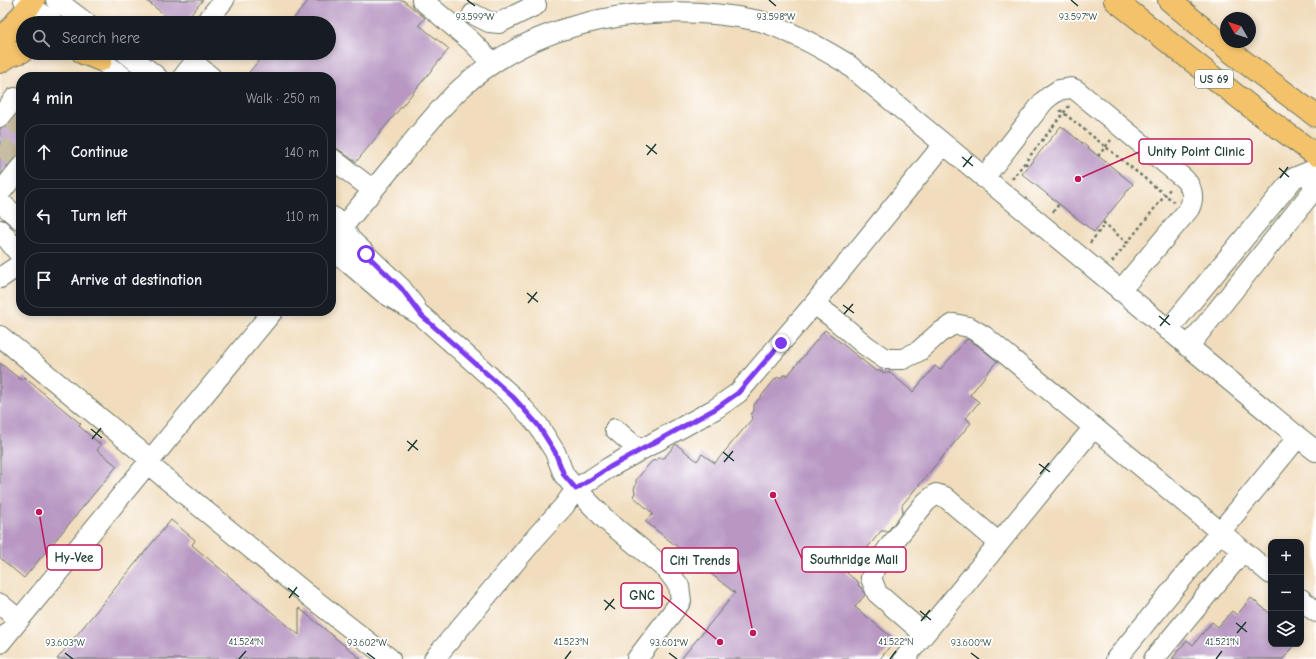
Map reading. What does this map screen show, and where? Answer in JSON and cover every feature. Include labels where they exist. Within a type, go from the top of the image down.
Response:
[{"type":"main road","name":"US 69","points":[[1115,0],[1256,111],[1316,155]]},
{"type":"main road","name":"US 69","points":[[1168,0],[1234,54],[1316,116]]},
{"type":"main road","points":[[19,16],[29,2]]},
{"type":"main road","points":[[0,42],[16,20]]},
{"type":"main road","points":[[0,62],[16,53]]},
{"type":"lane","points":[[56,0],[77,16]]},
{"type":"lane","points":[[210,16],[224,0]]},
{"type":"lane","points":[[422,0],[471,41],[493,63]]},
{"type":"lane","points":[[29,2],[45,16]]},
{"type":"lane","points":[[336,227],[373,190],[437,113],[459,90],[510,51],[539,36],[569,24],[624,6],[653,4],[696,9],[716,6],[790,32],[818,46],[846,63],[1188,347],[1316,451]]},
{"type":"lane","points":[[473,14],[489,22],[499,24],[536,5]]},
{"type":"lane","points":[[99,60],[116,72]]},
{"type":"lane","points":[[135,60],[151,72]]},
{"type":"lane","points":[[191,64],[203,72]]},
{"type":"lane","points":[[984,178],[1044,101],[1059,90],[1071,88],[1076,90],[1182,177],[1190,185],[1192,191],[1189,208],[1120,290]]},
{"type":"lane","points":[[434,659],[536,537],[564,506],[576,489],[639,450],[715,409],[738,393],[814,304],[944,144]]},
{"type":"lane","points":[[336,162],[373,190]]},
{"type":"lane","points":[[3,184],[16,166]]},
{"type":"lane","points":[[1168,330],[1294,178],[1316,169]]},
{"type":"lane","points":[[1188,347],[1312,192],[1316,169]]},
{"type":"lane","points":[[0,202],[16,216]]},
{"type":"lane","points":[[336,229],[350,239],[401,288],[422,316]]},
{"type":"lane","points":[[0,230],[16,250]]},
{"type":"lane","points":[[336,252],[384,293],[422,316],[513,397],[538,425],[555,452],[564,475],[576,489],[606,521],[667,570],[679,586],[681,601],[636,659]]},
{"type":"lane","points":[[0,278],[16,267]]},
{"type":"lane","points":[[1215,272],[1235,288]]},
{"type":"lane","points":[[814,304],[885,359],[903,359],[919,351],[939,333],[954,324],[969,327],[984,336],[1268,572]]},
{"type":"lane","points":[[0,643],[269,316]]},
{"type":"lane","points":[[0,336],[308,595],[390,659]]},
{"type":"lane","points":[[904,659],[1094,427]]},
{"type":"lane","points":[[615,429],[639,450]]},
{"type":"lane","points":[[1116,659],[1298,437]]},
{"type":"lane","points":[[924,634],[877,593],[871,578],[876,564],[926,502],[936,494],[945,497],[999,543]]},
{"type":"lane","points":[[1154,659],[1243,551]]},
{"type":"lane","points":[[1304,602],[1316,612]]},
{"type":"lane","points":[[0,604],[19,620]]},
{"type":"path","points":[[1011,180],[1071,103]]},
{"type":"path","points":[[1059,109],[1176,204]]},
{"type":"path","points":[[1098,156],[1115,135]]},
{"type":"path","points":[[1025,163],[1029,166]]},
{"type":"path","points":[[1110,265],[1174,185]]},
{"type":"path","points":[[1089,243],[1104,223],[1127,243]]},
{"type":"building","points":[[146,0],[203,0],[190,16],[165,16]]},
{"type":"building","points":[[309,0],[403,0],[425,18],[419,25],[449,49],[356,162],[336,148],[336,72],[249,72],[259,60],[336,60],[336,16],[296,16]]},
{"type":"building","points":[[16,115],[16,156],[0,175],[0,128],[9,124]]},
{"type":"building","points":[[1061,126],[1133,184],[1094,232],[1022,174]]},
{"type":"building","points":[[825,330],[876,371],[881,371],[884,373],[889,372],[913,392],[935,366],[940,370],[967,339],[997,361],[970,395],[979,402],[966,418],[971,423],[902,505],[903,512],[888,531],[881,531],[847,573],[859,583],[858,585],[863,590],[865,595],[855,607],[895,640],[880,659],[681,659],[735,593],[645,521],[653,514],[633,496],[635,493],[634,488],[636,485],[636,480],[652,461],[659,458],[664,458],[676,444],[697,461],[702,454],[715,463],[752,419],[751,414],[754,411],[754,405],[776,378],[782,377],[783,375],[788,375]]},
{"type":"building","points":[[0,363],[21,380],[24,377],[81,424],[79,426],[101,445],[97,450],[117,466],[24,578],[0,558]]},
{"type":"building","points":[[171,520],[195,540],[192,545],[299,635],[299,608],[361,659],[57,659]]},
{"type":"building","points":[[1251,598],[1268,612],[1268,647],[1293,647],[1283,659],[1172,659],[1187,640],[1193,645],[1212,622],[1218,627],[1232,611],[1237,615]]},
{"type":"tunnel","points":[[7,116],[16,123]]},
{"type":"tunnel","points":[[0,145],[16,158]]},
{"type":"place","name":"Unity Point Clinic","points":[[1078,179]]},
{"type":"place","name":"Southridge Mall","points":[[773,495]]},
{"type":"place","name":"Hy-Vee","points":[[39,512]]},
{"type":"place","name":"Citi Trends","points":[[753,633]]},
{"type":"place","name":"GNC","points":[[720,642]]},
{"type":"route","points":[[366,254],[401,288],[422,316],[479,365],[513,397],[538,425],[555,452],[564,475],[576,489],[610,467],[715,409],[738,393],[781,343]]}]
